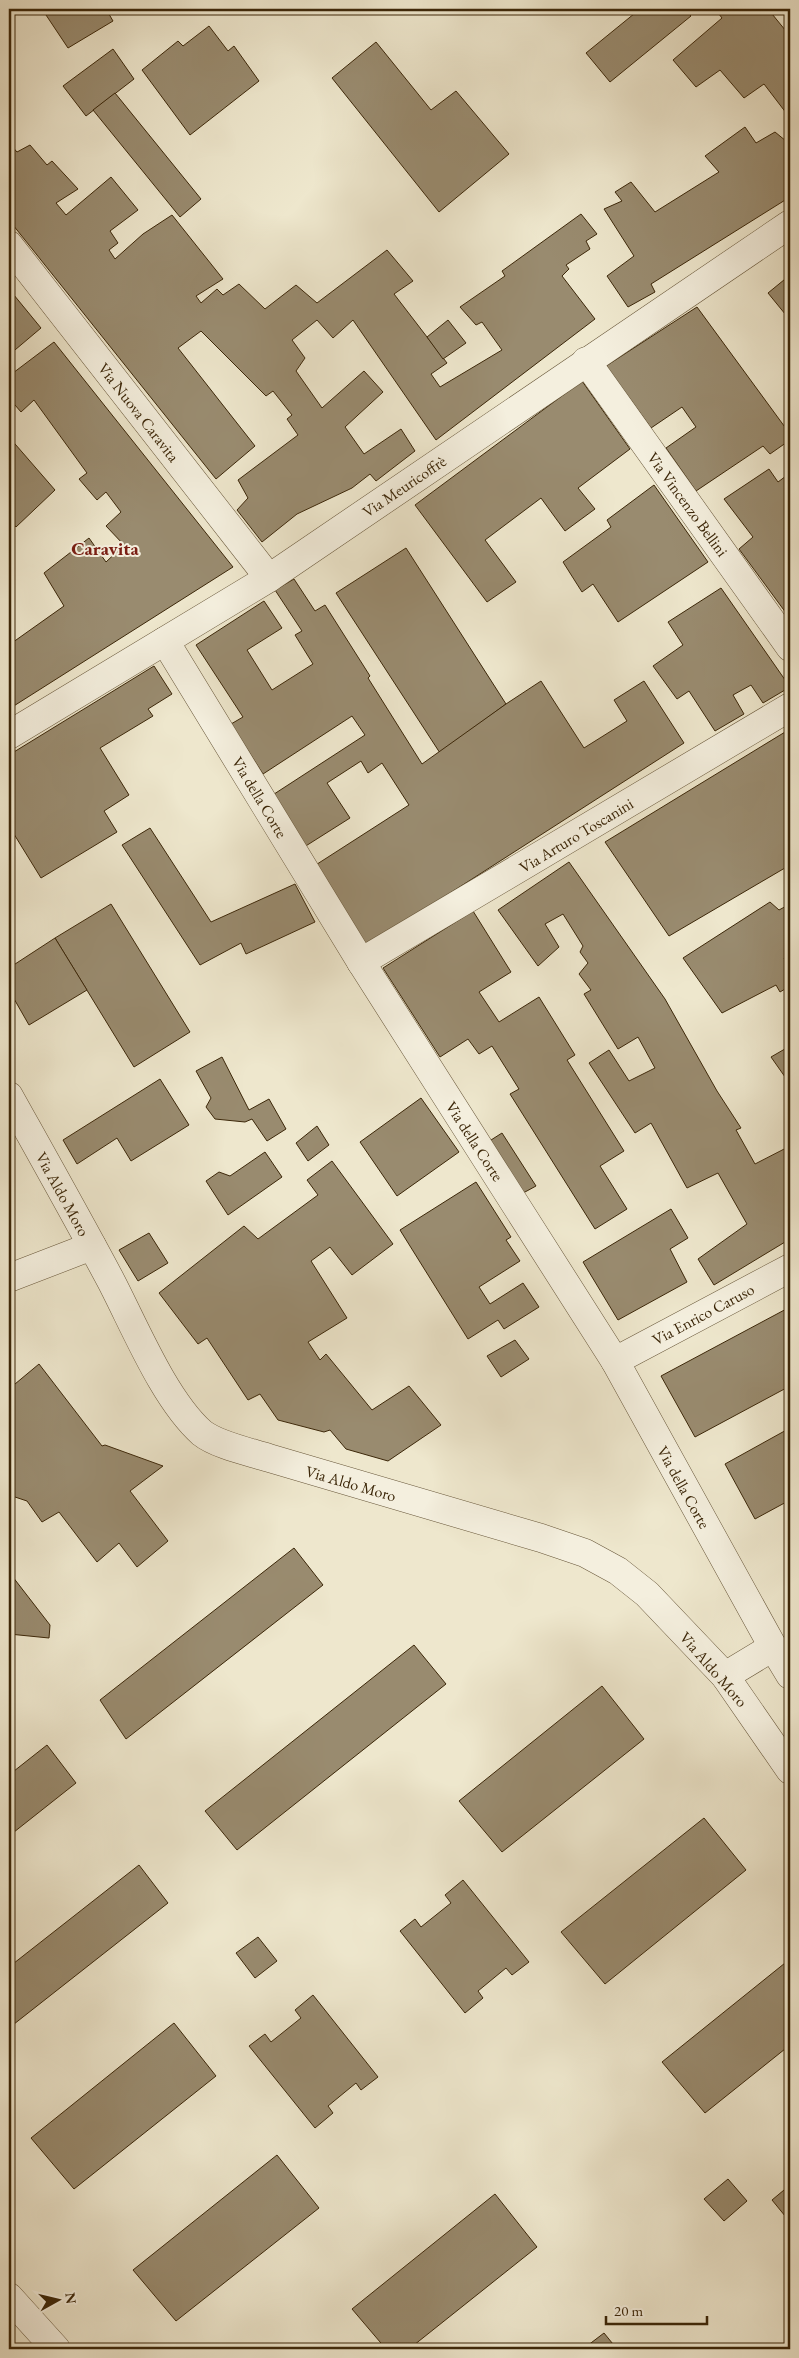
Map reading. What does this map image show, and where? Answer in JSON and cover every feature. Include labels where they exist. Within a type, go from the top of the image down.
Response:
[{"type":"street","name":"Via Meuricoffrè","points":[[9,735],[269,578],[790,224]]},
{"type":"street","name":"Via Nuova Caravita","points":[[9,245],[269,578]]},
{"type":"street","name":"Via Vincenzo Bellini","points":[[586,361],[790,647]]},
{"type":"street","name":"Via della Corte","points":[[165,641],[361,962],[615,1361],[790,1675]]},
{"type":"street","name":"Via Arturo Toscanini","points":[[361,962],[790,707]]},
{"type":"street","name":"Via Aldo Moro","points":[[9,1096],[92,1246],[167,1390],[183,1414],[204,1434],[228,1445],[269,1458],[541,1538],[585,1553],[618,1571],[647,1594],[725,1676],[790,1770]]},
{"type":"street","points":[[9,1278],[92,1246]]},
{"type":"street","name":"Via Enrico Caruso","points":[[615,1361],[790,1268]]},
{"type":"street","points":[[725,1676],[773,1647]]},
{"type":"street","points":[[9,2297],[56,2349]]},
{"type":"building","points":[[42,9],[106,9],[113,21],[68,48]]},
{"type":"building","points":[[640,9],[685,9],[691,16],[610,82],[586,53]]},
{"type":"building","points":[[715,9],[768,9],[790,36],[790,118],[764,84],[744,98],[720,70],[696,87],[673,60],[722,18]]},
{"type":"building","points":[[209,26],[228,51],[234,46],[259,81],[190,135],[142,70],[178,41],[183,46]]},
{"type":"building","points":[[376,42],[431,110],[456,91],[509,154],[439,212],[332,78]]},
{"type":"building","points":[[113,49],[134,79],[86,116],[63,86]]},
{"type":"building","points":[[115,93],[201,199],[180,217],[93,110]]},
{"type":"building","points":[[745,127],[756,143],[775,132],[786,141],[790,138],[790,197],[651,284],[655,292],[628,307],[607,276],[634,256],[604,209],[622,201],[615,192],[631,182],[655,212],[719,172],[705,156]]},
{"type":"building","points":[[9,143],[17,152],[30,145],[47,165],[52,161],[78,189],[56,203],[66,215],[111,177],[138,210],[110,231],[118,243],[109,250],[115,259],[143,234],[172,215],[223,279],[196,296],[201,303],[217,289],[223,295],[239,284],[265,309],[296,285],[317,303],[387,250],[413,281],[394,294],[447,363],[431,374],[440,387],[502,350],[482,322],[476,325],[460,307],[505,276],[502,271],[581,214],[597,234],[586,241],[590,249],[566,265],[569,269],[562,276],[595,319],[436,440],[353,320],[333,338],[317,320],[292,340],[305,358],[296,371],[322,408],[364,371],[383,392],[345,427],[364,454],[401,429],[415,451],[376,481],[370,474],[352,488],[297,514],[262,542],[237,510],[248,498],[238,480],[298,435],[287,419],[292,415],[273,391],[266,396],[201,331],[178,348],[255,446],[216,479],[9,220]]},
{"type":"building","points":[[790,275],[790,320],[768,293]]},
{"type":"building","points":[[9,289],[41,328],[9,355]]},
{"type":"building","points":[[697,307],[790,434],[790,440],[770,454],[763,446],[696,491],[666,448],[696,427],[682,407],[651,428],[606,366]]},
{"type":"building","points":[[448,320],[466,343],[443,359],[427,337]]},
{"type":"building","points":[[54,342],[233,567],[9,709],[9,645],[64,606],[44,573],[89,538],[106,562],[124,545],[106,526],[121,512],[106,492],[97,500],[79,479],[87,473],[34,400],[21,412],[9,398],[9,376]]},
{"type":"building","points":[[582,381],[630,449],[578,488],[595,509],[565,531],[541,498],[485,540],[516,582],[487,602],[415,505]]},
{"type":"building","points":[[9,437],[55,490],[16,527],[9,519]]},
{"type":"building","points":[[769,469],[778,482],[790,473],[789,617],[739,549],[753,537],[724,499]]},
{"type":"building","points":[[654,485],[708,562],[618,622],[593,584],[582,592],[563,562],[611,527],[607,520]]},
{"type":"building","points":[[406,548],[506,704],[440,753],[336,593]]},
{"type":"building","points":[[294,579],[315,611],[325,605],[422,764],[541,681],[584,748],[627,721],[614,700],[644,681],[684,743],[363,949],[311,868],[409,805],[382,763],[368,773],[361,761],[327,783],[350,818],[301,849],[268,798],[365,735],[352,716],[263,774],[231,724],[243,717],[196,645],[264,601],[282,628],[247,650],[272,690],[313,664],[295,635],[302,631],[275,590]]},
{"type":"building","points":[[721,588],[790,687],[763,703],[751,685],[733,695],[744,714],[715,731],[689,691],[677,699],[653,666],[683,645],[668,622]]},
{"type":"building","points":[[154,666],[172,694],[148,709],[153,716],[100,748],[129,795],[104,811],[117,832],[41,878],[9,826],[9,755]]},
{"type":"building","points":[[790,729],[790,865],[669,936],[605,842]]},
{"type":"building","points":[[150,828],[211,922],[295,884],[315,922],[246,954],[241,943],[200,965],[122,845]]},
{"type":"building","points":[[569,862],[665,999],[717,1091],[741,1128],[736,1130],[755,1164],[790,1146],[790,1239],[714,1285],[698,1259],[747,1224],[718,1173],[687,1188],[651,1123],[635,1133],[589,1063],[609,1050],[629,1081],[655,1068],[638,1037],[618,1049],[584,994],[591,990],[579,974],[588,963],[580,952],[583,946],[563,914],[545,924],[559,947],[538,966],[498,910]]},
{"type":"building","points":[[770,902],[779,910],[790,904],[790,954],[784,958],[790,970],[790,986],[780,992],[776,985],[722,1013],[683,958]]},
{"type":"building","points":[[111,904],[190,1032],[134,1067],[55,938]]},
{"type":"building","points":[[473,911],[511,972],[479,992],[499,1022],[539,997],[575,1055],[567,1060],[624,1151],[600,1166],[627,1209],[595,1229],[510,1094],[519,1089],[492,1046],[479,1054],[468,1039],[440,1057],[383,968]]},
{"type":"building","points":[[55,938],[87,990],[29,1025],[9,990],[9,968]]},
{"type":"building","points":[[790,1046],[790,1084],[771,1057]]},
{"type":"building","points":[[222,1057],[249,1110],[269,1099],[286,1129],[267,1141],[252,1119],[245,1122],[215,1119],[206,1107],[211,1098],[196,1071]]},
{"type":"building","points":[[160,1079],[189,1125],[131,1161],[117,1138],[77,1164],[63,1140]]},
{"type":"building","points":[[421,1098],[459,1152],[397,1196],[360,1142]]},
{"type":"building","points":[[317,1126],[329,1145],[308,1161],[296,1143]]},
{"type":"building","points":[[502,1133],[536,1186],[514,1198],[480,1147]]},
{"type":"building","points":[[265,1152],[282,1177],[228,1215],[206,1181],[219,1172],[230,1176]]},
{"type":"building","points":[[332,1161],[393,1244],[352,1275],[330,1247],[311,1261],[347,1318],[308,1342],[320,1360],[326,1354],[372,1410],[409,1386],[441,1425],[388,1461],[346,1449],[330,1430],[324,1432],[278,1420],[260,1394],[248,1400],[207,1338],[198,1344],[159,1293],[244,1226],[258,1239],[318,1195],[307,1180]]},
{"type":"building","points":[[476,1182],[511,1237],[506,1240],[520,1261],[479,1287],[490,1304],[523,1283],[539,1307],[504,1329],[498,1320],[468,1339],[400,1230]]},
{"type":"building","points":[[671,1209],[688,1238],[670,1249],[687,1282],[618,1320],[583,1262]]},
{"type":"building","points":[[149,1233],[168,1263],[138,1281],[119,1250]]},
{"type":"building","points":[[790,1307],[790,1386],[695,1437],[661,1376]]},
{"type":"building","points":[[515,1340],[529,1359],[501,1377],[487,1356]]},
{"type":"building","points":[[39,1364],[102,1446],[105,1445],[163,1466],[130,1491],[168,1541],[137,1567],[119,1543],[97,1562],[59,1512],[42,1522],[27,1501],[9,1495],[9,1389]]},
{"type":"building","points":[[790,1428],[790,1500],[755,1519],[725,1464]]},
{"type":"building","points":[[294,1548],[323,1585],[126,1739],[100,1700]]},
{"type":"building","points":[[9,1572],[50,1625],[49,1638],[9,1634]]},
{"type":"building","points":[[414,1645],[446,1684],[237,1850],[205,1811]]},
{"type":"building","points":[[602,1686],[644,1739],[502,1852],[459,1801]]},
{"type":"building","points":[[47,1745],[76,1783],[9,1836],[9,1775]]},
{"type":"building","points":[[704,1818],[746,1870],[605,1984],[561,1932]]},
{"type":"building","points":[[139,1865],[168,1903],[9,2028],[9,1967]]},
{"type":"building","points":[[463,1880],[529,1962],[512,1975],[506,1968],[478,1991],[483,1998],[465,2013],[400,1931],[415,1919],[421,1927],[451,1903],[445,1895]]},
{"type":"building","points":[[258,1937],[277,1961],[255,1978],[236,1953]]},
{"type":"building","points":[[790,1959],[790,2045],[705,2113],[662,2062]]},
{"type":"building","points":[[313,1995],[378,2077],[361,2090],[356,2083],[328,2106],[333,2113],[315,2128],[249,2046],[265,2034],[271,2042],[301,2018],[295,2010]]},
{"type":"building","points":[[174,2023],[216,2076],[74,2189],[31,2138]]},
{"type":"building","points":[[277,2155],[319,2208],[176,2321],[133,2270]]},
{"type":"building","points":[[728,2179],[747,2201],[724,2221],[704,2199]]},
{"type":"building","points":[[790,2185],[790,2222],[772,2200]]},
{"type":"building","points":[[495,2194],[537,2247],[409,2349],[386,2349],[352,2309]]},
{"type":"building","points":[[604,2333],[617,2349],[583,2349]]},
{"type":"district","name":"Caravita","points":[[105,548]]}]
